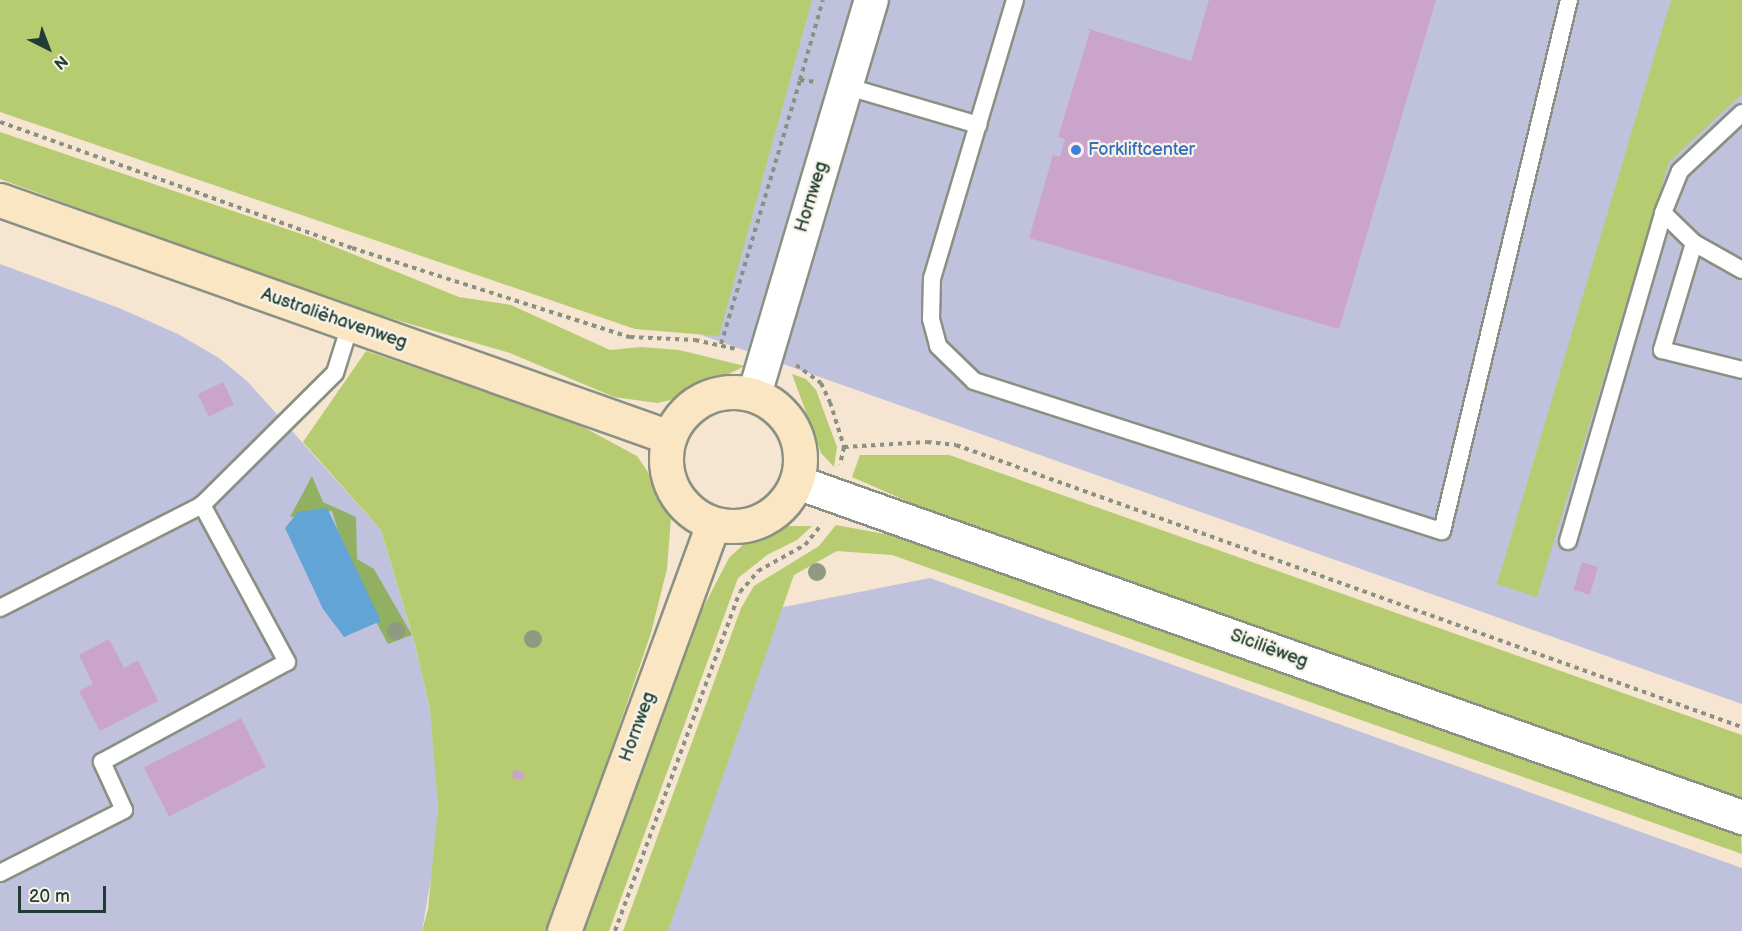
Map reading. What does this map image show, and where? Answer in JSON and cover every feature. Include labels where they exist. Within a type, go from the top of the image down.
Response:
[{"type":"street","name":"Hornweg","points":[[754,394],[871,0]]},
{"type":"street","name":"Australiëhavenweg","points":[[0,200],[669,438]]},
{"type":"street","points":[[733,391],[754,394],[773,404],[788,420],[798,439],[801,460],[797,482],[787,500],[753,523],[713,524],[693,514],[674,489],[665,459],[669,438],[678,419],[703,399],[733,391]]},
{"type":"street","name":"Siciliëweg","points":[[797,482],[1742,817]]},
{"type":"street","name":"Hornweg","points":[[564,931],[713,524]]},
{"type":"lane","points":[[1015,0],[932,279],[930,319],[938,346],[974,381],[1442,531],[1569,0]]},
{"type":"lane","points":[[845,86],[978,125]]},
{"type":"lane","points":[[1568,541],[1663,213],[1680,171],[1742,113]]},
{"type":"lane","points":[[1663,213],[1694,243],[1742,270]]},
{"type":"lane","points":[[1694,243],[1662,350],[1742,370]]},
{"type":"lane","points":[[0,608],[202,505],[335,373],[350,325]]},
{"type":"lane","points":[[0,873],[124,810],[102,762],[287,662],[202,505]]},
{"type":"path","points":[[721,344],[823,0]]},
{"type":"path","points":[[800,80],[845,86]]},
{"type":"path","points":[[0,122],[352,248],[630,337],[721,344],[763,358],[801,366],[821,383],[844,447],[833,494],[820,530],[806,545],[758,571],[740,592],[615,931]]},
{"type":"path","points":[[844,447],[927,442],[956,446],[1742,727]]},
{"type":"shaded area","points":[[57,0],[1742,0],[1742,704],[216,163]]},
{"type":"shaded area","points":[[0,264],[119,308],[178,334],[219,358],[247,381],[381,530],[415,644],[430,709],[438,807],[434,861],[422,931],[0,931]]},
{"type":"shaded area","points":[[930,578],[1742,868],[1742,931],[646,931],[758,612]]},
{"type":"green space","points":[[0,0],[812,0],[719,336],[635,329],[0,112]]},
{"type":"green space","points":[[1671,0],[1742,0],[1742,94],[1669,162],[1537,597],[1497,584]]},
{"type":"green space","points":[[0,132],[313,238],[459,297],[511,305],[610,350],[641,347],[679,350],[745,366],[680,398],[657,403],[614,397],[510,353],[331,301],[0,179]]},
{"type":"green space","points":[[366,351],[572,421],[637,456],[650,475],[655,493],[671,518],[667,569],[651,633],[549,931],[422,931],[428,909],[438,807],[430,709],[415,644],[381,530],[303,442]]},
{"type":"green space","points":[[792,374],[806,379],[816,390],[837,447],[834,467],[821,453]]},
{"type":"green space","points":[[860,455],[949,455],[1742,735],[1742,799],[909,502],[852,477]]},
{"type":"green space","points":[[312,476],[323,502],[356,517],[357,559],[374,569],[412,635],[388,644],[353,579],[332,511],[290,517]]},
{"type":"green space","points":[[836,525],[890,535],[1741,836],[1742,854],[892,555],[837,551],[794,575],[668,931],[623,931],[741,608],[754,586],[819,546]]},
{"type":"green space","points":[[788,526],[812,526],[797,540],[767,555],[738,578],[609,931],[584,931],[689,635],[729,558],[745,543]]},
{"type":"water","points":[[327,508],[381,621],[344,637],[323,609],[285,528],[298,512]]},
{"type":"building","points":[[1209,0],[1436,0],[1339,329],[1029,238],[1053,155],[1060,157],[1065,139],[1058,137],[1090,31],[1086,28],[1191,61]]},
{"type":"building","points":[[223,382],[234,404],[209,417],[198,394]]},
{"type":"building","points":[[1582,562],[1598,567],[1590,595],[1574,590]]},
{"type":"building","points":[[109,639],[124,668],[138,660],[158,701],[100,731],[79,691],[93,684],[79,655]]},
{"type":"building","points":[[241,718],[266,767],[169,816],[144,767]]},
{"type":"building","points":[[514,770],[525,773],[523,781],[512,778]]},
{"type":"place","name":"Forkliftcenter","points":[[1076,150]]}]
